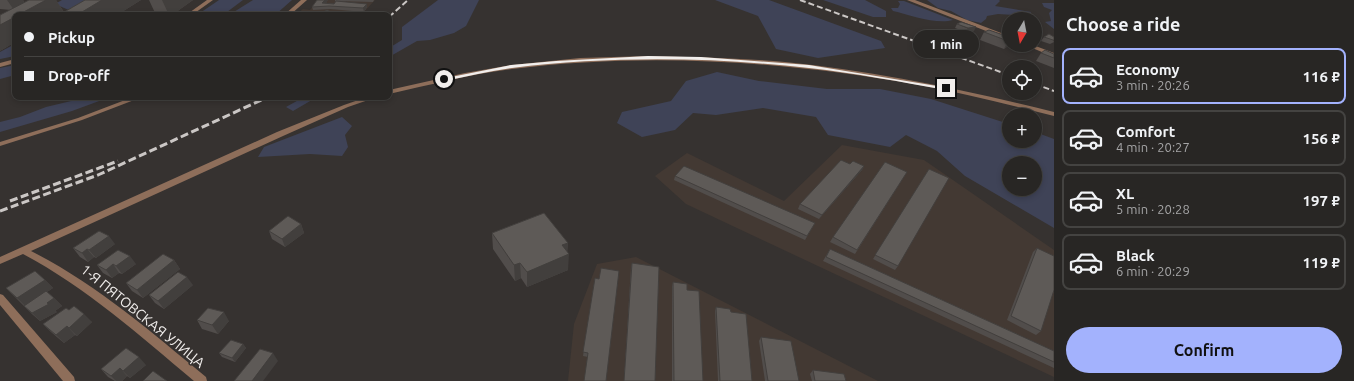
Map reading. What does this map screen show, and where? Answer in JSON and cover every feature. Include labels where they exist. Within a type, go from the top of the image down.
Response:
[{"type":"street","points":[[193,12],[210,0]]},
{"type":"street","points":[[290,12],[304,0]]},
{"type":"street","points":[[910,0],[1002,35]]},
{"type":"street","points":[[1042,50],[1054,55]]},
{"type":"street","points":[[392,91],[467,74],[533,64],[617,58],[701,58],[809,66],[865,74],[985,96],[1054,114]]},
{"type":"street","points":[[0,65],[12,62]]},
{"type":"street","points":[[0,144],[80,119],[131,100]]},
{"type":"street","points":[[0,261],[280,134],[346,106],[365,100]]},
{"type":"street","name":"1-Я ПЯТОВСКАЯ УЛИЦА","points":[[24,250],[52,263],[89,288],[202,381]]},
{"type":"street","points":[[0,298],[70,381]]},
{"type":"shaded area","points":[[62,0],[121,0],[71,11],[55,4]]},
{"type":"shaded area","points":[[219,0],[243,0],[227,12],[201,12]]},
{"type":"shaded area","points":[[253,0],[292,0],[278,12],[234,12]]},
{"type":"shaded area","points":[[318,0],[375,0],[364,12],[300,12],[303,9],[310,10]]},
{"type":"shaded area","points":[[438,0],[479,0],[466,26],[454,33],[430,40],[417,41],[392,55],[392,46],[402,40],[402,27]]},
{"type":"shaded area","points":[[715,0],[769,0],[881,41],[885,48],[818,58],[776,49],[758,16]]},
{"type":"shaded area","points":[[823,0],[865,0],[886,11],[886,17],[873,17]]},
{"type":"shaded area","points":[[927,0],[999,0],[1000,1],[995,6],[1031,12],[1002,12],[1002,14],[987,16],[981,23],[967,20],[951,11],[938,8]]},
{"type":"shaded area","points":[[898,1],[904,1],[953,20],[931,20],[893,11],[891,8],[898,8],[900,4]]},
{"type":"shaded area","points":[[1042,3],[1054,3],[1054,29],[1045,22],[1051,21],[1049,13],[1052,10],[1044,7]]},
{"type":"shaded area","points":[[12,46],[12,57],[0,59],[0,52]]},
{"type":"shaded area","points":[[12,66],[12,76],[0,79],[0,68]]},
{"type":"shaded area","points":[[717,72],[759,81],[827,89],[880,89],[931,99],[1002,122],[1002,148],[1042,148],[1042,135],[1054,139],[1054,228],[965,176],[937,151],[906,135],[890,147],[828,135],[816,117],[763,108],[716,115],[693,113],[675,130],[642,137],[617,123],[622,112],[671,101],[686,81]]},
{"type":"shaded area","points":[[75,100],[102,100],[72,111],[0,132],[0,122],[20,117],[46,107]]},
{"type":"shaded area","points":[[299,100],[312,100],[293,111],[286,107]]},
{"type":"shaded area","points":[[342,117],[352,126],[345,135],[348,147],[342,156],[310,154],[258,157],[264,147]]},
{"type":"shaded area","points":[[842,145],[924,160],[1054,250],[1054,377],[686,204],[655,176],[687,153],[784,201]]},
{"type":"shaded area","points":[[636,257],[878,381],[568,381],[574,324],[597,264]]},
{"type":"building","points":[[29,0],[46,0],[24,12],[12,12],[12,19],[0,25],[0,15]]},
{"type":"building","points":[[85,0],[102,0],[82,12],[64,12]]},
{"type":"building","points":[[317,0],[325,0],[322,3],[334,4],[336,1],[367,4],[363,8],[329,6],[312,7]]},
{"type":"building","points":[[961,22],[976,27],[968,28],[957,24]]},
{"type":"building","points":[[989,30],[1002,35],[1002,39],[984,32]]},
{"type":"building","points":[[1049,34],[1054,37],[1054,40],[1044,37]]},
{"type":"building","points":[[1045,50],[1054,54],[1054,58],[1041,53]]},
{"type":"building","points":[[841,160],[850,164],[853,161],[864,166],[822,215],[800,204]]},
{"type":"building","points":[[885,162],[907,172],[857,250],[833,237]]},
{"type":"building","points":[[684,166],[815,223],[807,236],[675,176]]},
{"type":"building","points":[[929,169],[949,178],[898,266],[875,255]]},
{"type":"building","points":[[544,213],[568,243],[562,245],[569,254],[527,272],[520,263],[514,265],[492,233]]},
{"type":"building","points":[[288,216],[301,224],[282,239],[269,231]]},
{"type":"building","points":[[99,231],[109,236],[82,253],[73,248]]},
{"type":"building","points":[[1037,248],[1054,256],[1054,290],[1041,331],[1011,316]]},
{"type":"building","points":[[830,249],[1054,351],[1054,362],[826,257]]},
{"type":"building","points":[[118,250],[130,256],[116,266],[113,264],[106,270],[97,265]]},
{"type":"building","points":[[163,254],[174,260],[137,290],[126,283]]},
{"type":"building","points":[[632,263],[659,267],[655,381],[624,381]]},
{"type":"building","points":[[601,268],[619,271],[606,381],[584,381],[588,353],[583,352],[595,278],[599,279]]},
{"type":"building","points":[[35,271],[45,280],[17,298],[6,288]]},
{"type":"building","points":[[178,272],[187,277],[158,301],[149,295]]},
{"type":"building","points":[[673,282],[687,284],[687,290],[699,291],[703,381],[674,381]]},
{"type":"building","points":[[46,291],[54,298],[47,303],[49,304],[32,313],[24,306]]},
{"type":"building","points":[[74,306],[84,314],[69,328],[67,326],[56,335],[43,324],[66,308],[69,310]]},
{"type":"building","points":[[716,307],[730,309],[731,312],[746,314],[752,381],[720,381]]},
{"type":"building","points":[[208,308],[224,312],[212,325],[197,320]]},
{"type":"building","points":[[761,337],[791,341],[799,381],[768,381]]},
{"type":"building","points":[[231,340],[243,344],[232,358],[219,353]]},
{"type":"building","points":[[126,348],[139,357],[123,371],[120,368],[111,376],[101,369]]},
{"type":"building","points":[[260,349],[273,353],[252,381],[234,381]]},
{"type":"building","points":[[813,370],[844,374],[846,381],[815,381]]},
{"type":"building","points":[[153,371],[167,381],[143,381]]},
{"type":"railway","points":[[392,14],[408,0]]},
{"type":"railway","points":[[800,0],[1002,72]]},
{"type":"railway","points":[[1042,87],[1054,91]]},
{"type":"railway","points":[[0,211],[98,175],[261,100]]},
{"type":"railway","points":[[10,201],[118,161]]},
{"type":"route","points":[[444,79],[511,67],[556,62],[601,59],[701,58],[809,66],[946,88]]}]
